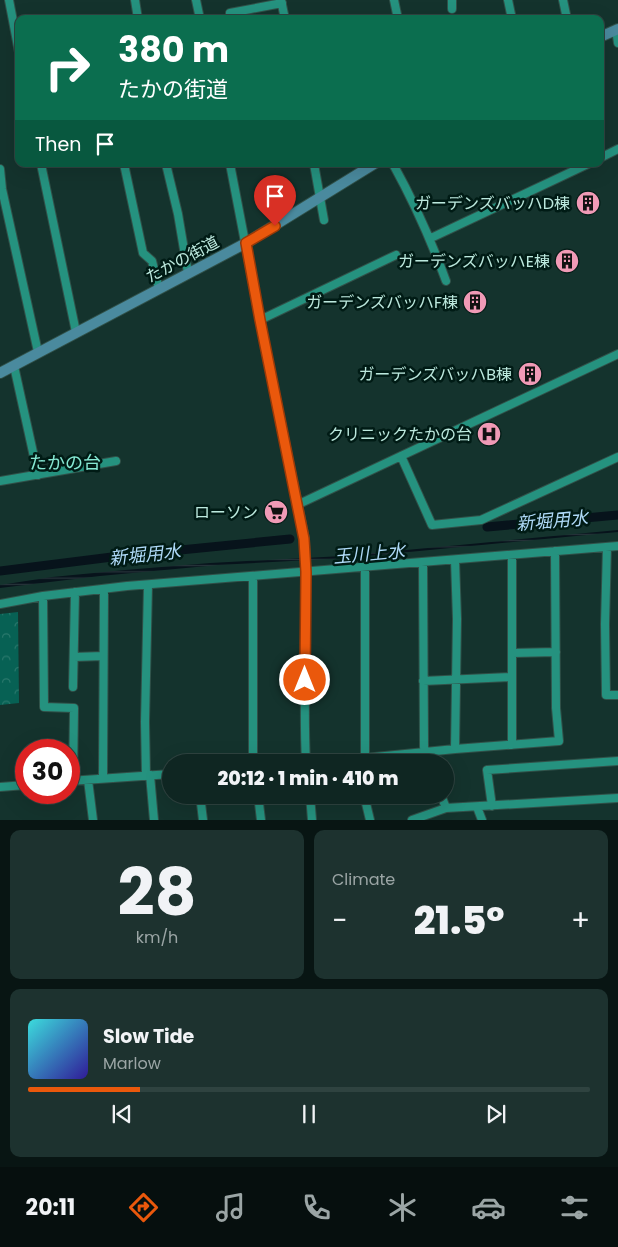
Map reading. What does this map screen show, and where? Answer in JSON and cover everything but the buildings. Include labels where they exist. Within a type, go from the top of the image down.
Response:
[{"type":"street","points":[[9,0],[15,31]]},
{"type":"street","points":[[135,0],[137,15]]},
{"type":"street","points":[[196,0],[199,15]]},
{"type":"street","points":[[394,0],[397,15]]},
{"type":"street","points":[[452,0],[452,9]]},
{"type":"street","points":[[508,0],[511,15]]},
{"type":"street","points":[[563,0],[566,15]]},
{"type":"street","points":[[230,13],[282,1],[284,15]]},
{"type":"street","points":[[604,35],[617,29],[618,43]]},
{"type":"street","points":[[604,156],[618,150]]},
{"type":"street","points":[[42,167],[76,332]]},
{"type":"street","points":[[125,167],[143,253],[152,261],[159,289]]},
{"type":"street","points":[[167,167],[178,214],[188,274]]},
{"type":"street","points":[[231,167],[260,320],[299,504],[306,572],[306,754]]},
{"type":"street","points":[[315,167],[324,220]]},
{"type":"street","name":"たかの街道","points":[[0,373],[246,243],[369,167]]},
{"type":"street","points":[[395,167],[414,202],[446,282]]},
{"type":"street","points":[[430,238],[582,167]]},
{"type":"street","points":[[0,169],[2,189],[38,352]]},
{"type":"street","points":[[260,320],[396,255]]},
{"type":"street","points":[[299,504],[618,354]]},
{"type":"street","points":[[14,366],[38,475]]},
{"type":"street","points":[[401,456],[432,525],[481,520],[618,456]]},
{"type":"street","points":[[0,481],[116,461]]},
{"type":"street","points":[[0,604],[43,596],[104,589],[618,546]]},
{"type":"street","points":[[607,547],[606,695],[618,695]]},
{"type":"street","points":[[405,754],[559,740],[556,708],[556,551]]},
{"type":"street","points":[[512,554],[512,745]]},
{"type":"street","points":[[455,560],[457,619],[455,749]]},
{"type":"street","points":[[423,562],[425,752]]},
{"type":"street","points":[[365,567],[365,754]]},
{"type":"street","points":[[253,577],[253,754]]},
{"type":"street","points":[[148,585],[144,722],[148,776],[154,820]]},
{"type":"street","points":[[103,778],[104,589]]},
{"type":"street","points":[[73,687],[75,592]]},
{"type":"street","points":[[43,596],[44,707],[74,708],[73,739]]},
{"type":"street","points":[[512,654],[556,652]]},
{"type":"street","points":[[74,657],[103,656]]},
{"type":"street","points":[[424,681],[512,676]]},
{"type":"street","points":[[492,806],[488,770],[618,761]]},
{"type":"street","points":[[80,780],[162,775]]},
{"type":"street","points":[[88,780],[92,820]]},
{"type":"street","points":[[0,787],[15,786]]},
{"type":"street","points":[[412,820],[446,808],[618,798]]},
{"type":"street","points":[[201,804],[203,820]]},
{"type":"street","points":[[259,804],[261,820]]},
{"type":"street","points":[[311,804],[312,820]]},
{"type":"street","points":[[366,804],[370,820]]},
{"type":"street","points":[[444,804],[446,808]]},
{"type":"street","points":[[477,807],[482,820]]},
{"type":"green space","points":[[18,612],[19,703],[0,705],[0,614]]},
{"type":"water","name":"玉川上水","points":[[618,530],[618,532],[347,558],[218,565],[100,576],[0,588],[0,585],[52,577],[125,570],[210,563],[342,556]]},
{"type":"waterway","name":"新堀用水","points":[[487,527],[618,515]]},
{"type":"waterway","name":"新堀用水","points":[[0,571],[120,556],[290,539]]},
{"type":"place","name":"ガーデンズバッハD棟","points":[[588,203]]},
{"type":"place","name":"ガーデンズバッハE棟","points":[[567,261]]},
{"type":"place","name":"ガーデンズバッハF棟","points":[[475,302]]},
{"type":"place","name":"ガーデンズバッハB棟","points":[[530,374]]},
{"type":"place","name":"クリニックたかの台","points":[[489,434]]},
{"type":"place","name":"ローソン","points":[[276,512]]},
{"type":"district","name":"たかの台","points":[[65,463]]},
{"type":"route","points":[[275,226],[246,243],[260,320],[299,504],[304,539],[306,572],[305,680]]}]
